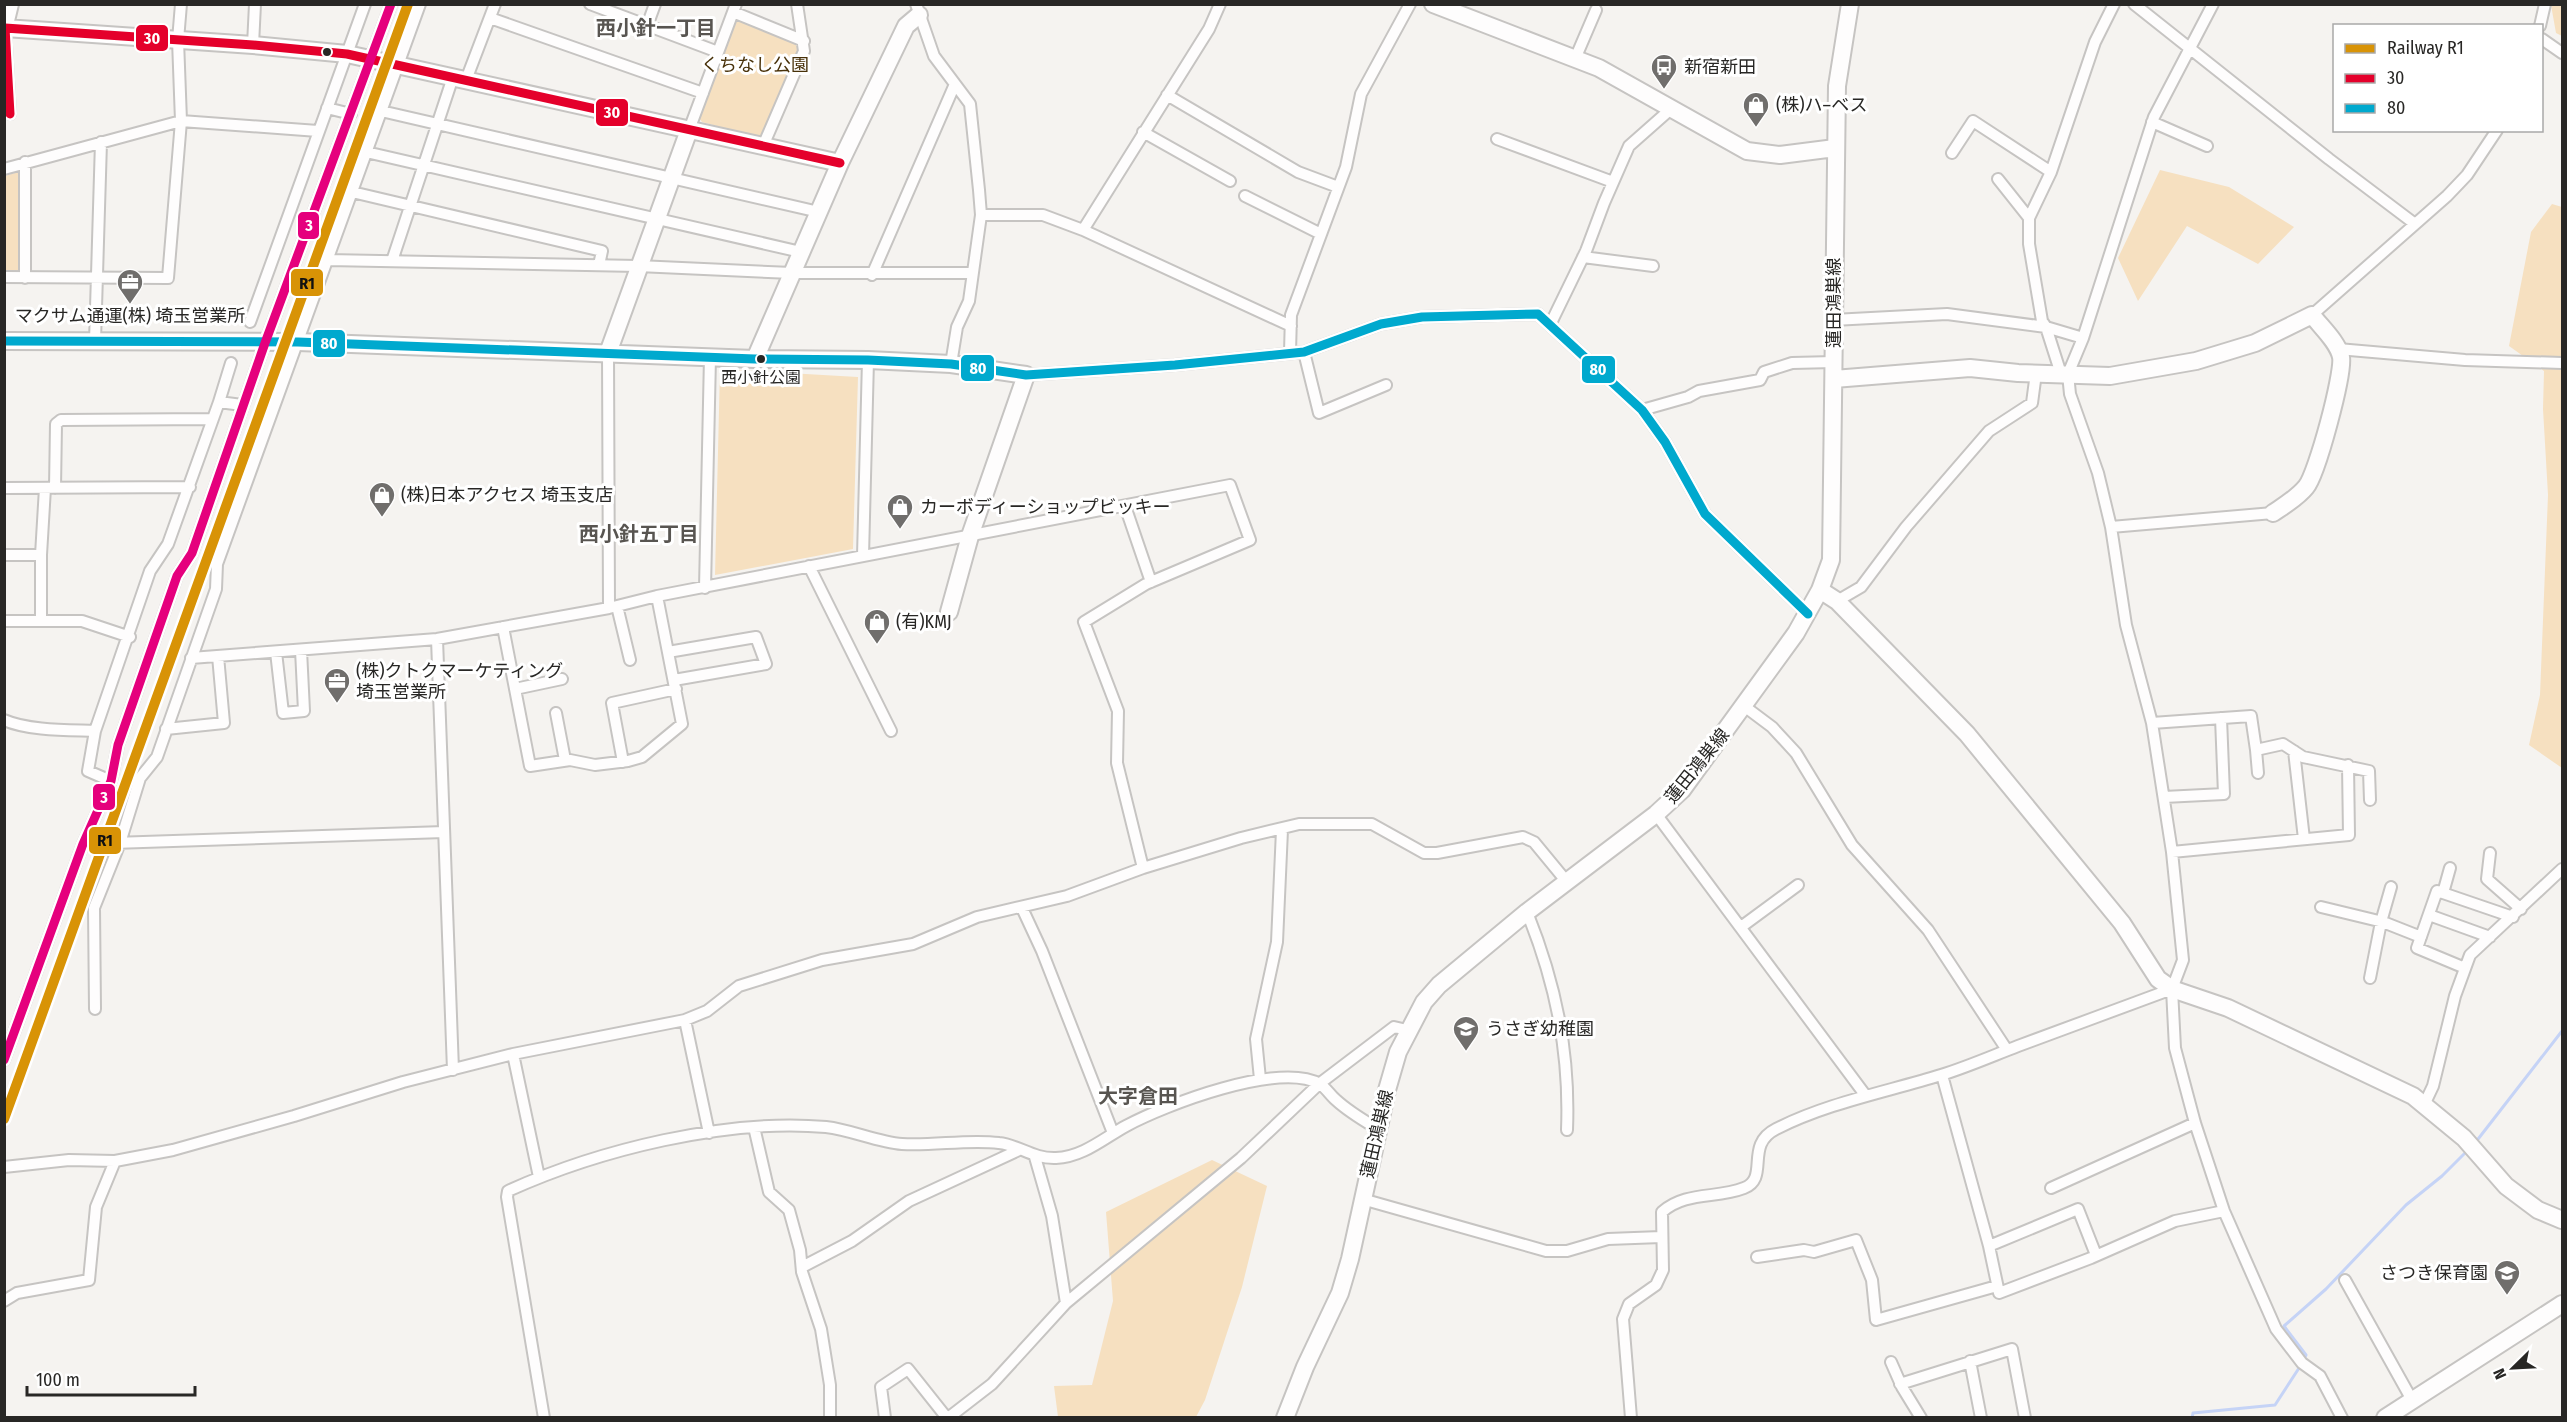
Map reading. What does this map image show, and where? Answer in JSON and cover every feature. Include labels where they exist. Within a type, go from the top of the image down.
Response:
[{"type":"street","points":[[10,4],[5,28],[10,114]]},
{"type":"street","points":[[4,277],[168,278],[181,122],[178,40],[181,4]]},
{"type":"street","points":[[253,45],[255,4]]},
{"type":"street","points":[[250,322],[365,4]]},
{"type":"street","points":[[95,1009],[94,908],[120,843],[140,778],[157,757],[216,589],[217,564],[420,4]]},
{"type":"street","points":[[392,261],[437,124],[495,4]]},
{"type":"street","points":[[590,4],[718,52]]},
{"type":"street","points":[[647,26],[655,4]]},
{"type":"street","points":[[763,146],[804,51],[797,4]]},
{"type":"street","points":[[1083,230],[1209,29],[1220,4]]},
{"type":"street","points":[[1290,352],[1291,315],[1346,167],[1361,94],[1410,4]]},
{"type":"street","points":[[1433,4],[1599,68],[1747,151],[1780,155],[1835,148]]},
{"type":"street","name":"蓮田鴻巣線","points":[[1286,1418],[1305,1367],[1340,1293],[1398,1052],[1407,1030],[1424,1002],[1439,985],[1527,912],[1656,814],[1682,790],[1808,615],[1820,590],[1830,560],[1837,86],[1850,4]]},
{"type":"street","points":[[2114,4],[2095,42],[2051,172],[2029,218],[2029,244],[2042,321],[2065,374],[2098,473],[2110,527],[2126,625],[2152,723],[2172,852],[2183,960],[2172,988],[2175,1048],[2195,1123],[2224,1211],[2276,1329],[2301,1363],[2320,1376],[2342,1418]]},
{"type":"street","points":[[2134,4],[2415,224]]},
{"type":"street","points":[[2065,374],[2083,338],[2152,122],[2213,4]]},
{"type":"street","points":[[2540,24],[2545,4]]},
{"type":"street","points":[[4,1060],[83,844],[111,781],[118,745],[177,576],[192,553],[242,405],[351,114],[388,5]]},
{"type":"street","points":[[630,660],[613,607],[608,353],[638,266],[735,8],[804,41]]},
{"type":"street","points":[[917,10],[934,56],[970,104],[981,215],[969,301],[957,327],[951,364]]},
{"type":"street","points":[[755,359],[840,163],[906,26],[917,10]]},
{"type":"street","points":[[1575,59],[1596,10]]},
{"type":"street","points":[[490,18],[703,93]]},
{"type":"street","points":[[5,28],[253,45],[347,54],[840,163]]},
{"type":"street","points":[[2543,40],[2562,53]]},
{"type":"street","points":[[872,275],[955,84]]},
{"type":"street","points":[[1167,95],[1298,172],[1338,188]]},
{"type":"street","points":[[327,108],[351,114]]},
{"type":"street","points":[[1550,325],[1583,257],[1629,146],[1672,108]]},
{"type":"street","points":[[381,111],[819,212]]},
{"type":"street","points":[[1952,153],[1972,121],[2051,172]]},
{"type":"street","points":[[4,169],[181,122],[318,131]]},
{"type":"street","points":[[2152,122],[2207,146]]},
{"type":"street","points":[[1143,132],[1230,181]]},
{"type":"street","points":[[1642,410],[1688,397],[1699,391],[1760,380],[1764,372],[1792,363],[1834,370],[1970,368],[2110,376],[2196,361],[2255,343],[2312,315],[2415,224],[2467,174],[2496,132]]},
{"type":"street","points":[[1497,139],[1613,182]]},
{"type":"street","points":[[95,341],[101,142]]},
{"type":"street","points":[[366,152],[801,252]]},
{"type":"street","points":[[25,162],[25,278]]},
{"type":"street","points":[[1998,179],[2029,218]]},
{"type":"street","points":[[352,192],[602,251],[599,266]]},
{"type":"street","points":[[1245,196],[1321,234]]},
{"type":"street","points":[[981,215],[1043,214],[1083,230],[1291,326]]},
{"type":"street","points":[[1583,257],[1653,266]]},
{"type":"street","points":[[328,260],[638,266],[872,275],[972,273]]},
{"type":"street","points":[[4,341],[298,342],[755,359],[868,360],[951,364],[1026,375],[1175,365],[1304,352],[1381,324],[1422,317],[1538,314],[1642,410],[1665,442],[1705,514],[1808,615]]},
{"type":"street","points":[[1833,320],[1947,314],[2046,327],[2083,338]]},
{"type":"street","points":[[2110,527],[2273,513],[2292,502],[2308,485],[2339,384],[2341,359],[2338,349],[2312,315]]},
{"type":"street","points":[[2338,349],[2465,360],[2562,363]]},
{"type":"street","points":[[1304,352],[1319,413],[1386,385]]},
{"type":"street","points":[[705,588],[710,357]]},
{"type":"street","points":[[863,556],[868,360]]},
{"type":"street","points":[[111,781],[88,771],[95,731],[130,637],[150,571],[168,544],[190,487],[231,363]]},
{"type":"street","points":[[1837,601],[1861,587],[1906,527],[1989,431],[2032,403],[2036,373]]},
{"type":"street","points":[[949,612],[970,536],[1026,375]]},
{"type":"street","points":[[219,402],[242,405]]},
{"type":"street","points":[[41,621],[41,555],[56,424],[61,420],[211,419]]},
{"type":"street","points":[[191,658],[437,639],[613,607],[657,596],[1230,485],[1250,540],[1151,582],[1084,622],[1118,711],[1117,764],[1143,868]]},
{"type":"street","points":[[4,488],[190,487]]},
{"type":"street","points":[[1125,506],[1151,582]]},
{"type":"street","points":[[4,555],[41,555]]},
{"type":"street","points":[[809,566],[891,732]]},
{"type":"street","points":[[1820,590],[1837,601],[1967,734],[2122,923],[2158,979],[2172,988],[2228,1008],[2413,1096],[2464,1138],[2506,1186],[2538,1210],[2562,1220]]},
{"type":"street","points":[[502,627],[530,766],[565,760],[595,765],[623,762],[642,757],[682,724],[657,596]]},
{"type":"street","points":[[4,621],[82,621],[130,637]]},
{"type":"street","points":[[623,762],[612,703],[675,685],[766,664],[756,637],[668,652]]},
{"type":"street","points":[[437,639],[453,1070]]},
{"type":"street","points":[[276,652],[282,713],[304,711],[301,650]]},
{"type":"street","points":[[166,729],[224,723],[218,656]]},
{"type":"street","points":[[515,689],[562,678]]},
{"type":"street","points":[[1744,706],[1772,727],[1797,753],[1852,845],[1928,930],[2007,1050]]},
{"type":"street","points":[[556,713],[565,760]]},
{"type":"street","points":[[2152,723],[2251,716],[2258,773]]},
{"type":"street","points":[[2163,797],[2224,794],[2221,718]]},
{"type":"street","points":[[4,720],[48,728],[95,731]]},
{"type":"street","points":[[2256,750],[2283,744],[2303,757],[2369,771],[2370,800]]},
{"type":"street","points":[[2294,751],[2304,839]]},
{"type":"street","points":[[2172,852],[2349,835],[2348,765]]},
{"type":"street","points":[[1656,814],[1866,1096]]},
{"type":"street","points":[[4,1167],[69,1160],[115,1161],[220,1137],[403,1082],[513,1054],[685,1020],[707,1011],[739,986],[822,960],[913,944],[977,917],[1067,896],[1143,868],[1241,838],[1282,830],[1299,824],[1372,824],[1424,854],[1523,837],[1534,842],[1567,882]]},
{"type":"street","points":[[1260,1079],[1256,1039],[1277,942],[1282,830]]},
{"type":"street","points":[[83,844],[444,832]]},
{"type":"street","points":[[2490,853],[2487,879],[2517,913]]},
{"type":"street","points":[[2443,893],[2450,868]]},
{"type":"street","points":[[2424,1105],[2433,1086],[2455,996],[2470,955],[2562,869]]},
{"type":"street","points":[[1741,927],[1798,885]]},
{"type":"street","points":[[2370,978],[2381,922],[2391,887]]},
{"type":"street","points":[[2465,968],[2417,948],[2437,891],[2517,913]]},
{"type":"street","points":[[2321,907],[2381,922],[2421,938]]},
{"type":"street","points":[[1022,908],[1042,951],[1113,1133]]},
{"type":"street","points":[[1527,912],[1545,956],[1563,1038],[1569,1090],[1568,1130]]},
{"type":"street","points":[[2429,915],[2490,937]]},
{"type":"street","points":[[1631,1418],[1623,1319],[1629,1304],[1656,1285],[1663,1270],[1662,1212],[1673,1203],[1745,1188],[1755,1178],[1758,1166],[1758,1146],[1765,1136],[1774,1130],[1866,1096],[1942,1075],[2172,988]]},
{"type":"street","points":[[685,1020],[709,1133]]},
{"type":"street","points":[[885,1418],[881,1388],[908,1369],[947,1418],[992,1384],[1066,1303],[1241,1158],[1319,1084],[1394,1027],[1407,1030]]},
{"type":"street","points":[[513,1054],[539,1177]]},
{"type":"street","points":[[1942,1075],[1989,1246],[1999,1293],[2175,1221],[2224,1211]]},
{"type":"street","points":[[544,1418],[507,1197],[508,1191],[539,1177],[645,1143],[754,1128],[828,1128],[902,1144],[1000,1143],[1035,1156],[1058,1158],[1079,1154],[1151,1112],[1260,1079],[1295,1079],[1319,1084],[1356,1116],[1378,1129]]},
{"type":"street","points":[[2051,1188],[2195,1123]]},
{"type":"street","points":[[754,1128],[769,1192],[789,1210],[800,1250],[802,1267],[821,1329],[830,1385],[830,1418]]},
{"type":"street","points":[[802,1267],[852,1241],[909,1201],[1018,1150]]},
{"type":"street","points":[[1035,1156],[1052,1216],[1066,1303]]},
{"type":"street","points":[[4,1300],[28,1291],[89,1280],[96,1207],[115,1161]]},
{"type":"street","points":[[1362,1199],[1546,1251],[1567,1251],[1608,1239],[1661,1237]]},
{"type":"street","points":[[1989,1246],[2078,1209],[2096,1255]]},
{"type":"street","points":[[1757,1257],[1804,1250],[1814,1252],[1856,1240],[1872,1280],[1876,1320],[1997,1286]]},
{"type":"street","points":[[2345,1280],[2412,1400]]},
{"type":"street","points":[[2385,1418],[2562,1304]]},
{"type":"street","points":[[1900,1384],[2012,1349],[2025,1418]]},
{"type":"street","points":[[1970,1361],[1981,1418]]},
{"type":"street","points":[[1891,1362],[1900,1384],[1921,1418]]},
{"type":"green space","points":[[2551,5],[2562,5],[2562,36],[2556,33]]},
{"type":"green space","name":"くちなし公園","points":[[740,18],[796,44],[798,49],[762,134],[757,137],[702,122],[699,118],[737,20]]},
{"type":"green space","points":[[2160,170],[2229,187],[2294,227],[2258,264],[2187,226],[2138,301],[2118,258]]},
{"type":"green space","points":[[18,172],[22,174],[21,269],[16,273],[5,273],[5,176]]},
{"type":"green space","points":[[2552,204],[2562,207],[2562,768],[2529,745],[2540,695],[2548,495],[2543,409],[2544,371],[2509,346],[2531,232]]},
{"type":"green space","name":"西小針公園","points":[[720,369],[858,377],[853,549],[715,575]]},
{"type":"green space","points":[[1212,1160],[1267,1186],[1242,1287],[1205,1400],[1196,1417],[1058,1417],[1054,1386],[1092,1385],[1113,1301],[1106,1212]]},
{"type":"waterway","points":[[2475,1143],[2562,1031]]},
{"type":"waterway","points":[[2304,1359],[2306,1355],[2284,1326],[2326,1289],[2406,1205],[2442,1176],[2468,1150]]},
{"type":"waterway","points":[[2192,1418],[2193,1413],[2275,1405],[2301,1365]]},
{"type":"rail line","name":"R1","points":[[4,1119],[408,4]]},
{"type":"transit line","name":"3","points":[[4,1060],[83,844],[111,781],[118,745],[177,576],[192,553],[265,343],[391,4]]},
{"type":"transit line","name":"30","points":[[10,114],[5,28],[253,45],[347,54],[840,163]]},
{"type":"transit line","name":"80","points":[[4,341],[298,342],[755,359],[868,360],[951,364],[1026,375],[1175,365],[1304,352],[1381,324],[1422,317],[1538,314],[1642,410],[1665,442],[1705,514],[1808,614]]},
{"type":"place","name":"新宿新田","points":[[1664,90]]},
{"type":"place","name":"(株)ハ―ベス","points":[[1756,128]]},
{"type":"place","name":"マクサム通運(株) 埼玉営業所","points":[[130,305]]},
{"type":"place","name":"西小針公園","points":[[761,359]]},
{"type":"place","name":"(株)日本アクセス 埼玉支店","points":[[382,518]]},
{"type":"place","name":"カーボディーショップビッキー","points":[[900,530]]},
{"type":"place","name":"(有)KMJ","points":[[877,645]]},
{"type":"place","name":"(株)クトクマーケティング 埼玉営業所","points":[[337,704]]},
{"type":"place","name":"うさぎ幼稚園","points":[[1466,1052]]},
{"type":"place","name":"さつき保育園","points":[[2507,1296]]},
{"type":"district","name":"西小針一丁目","points":[[656,28]]},
{"type":"district","name":"西小針五丁目","points":[[639,534]]},
{"type":"district","name":"大字倉田","points":[[1138,1096]]}]
